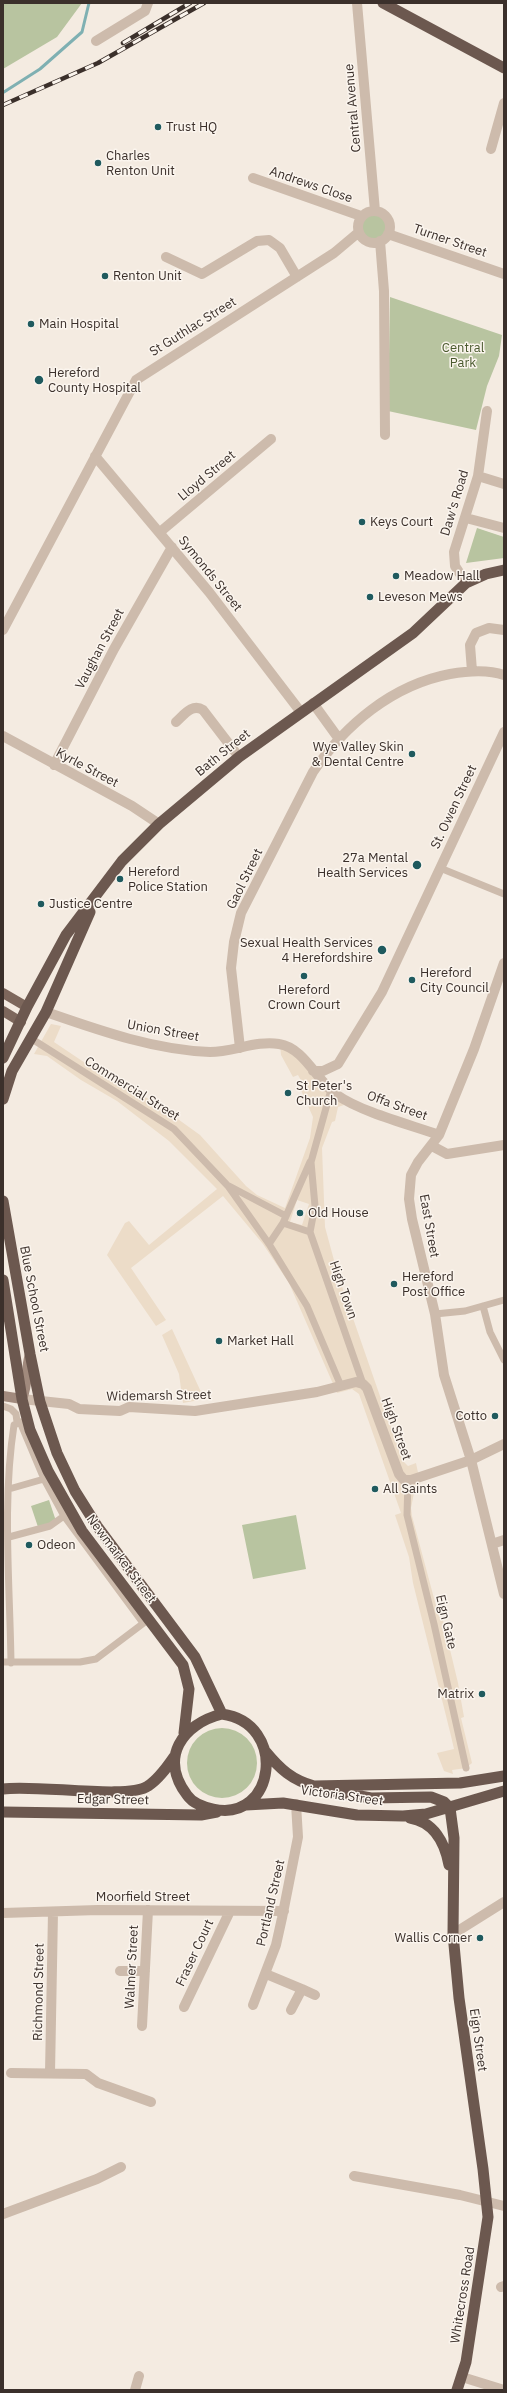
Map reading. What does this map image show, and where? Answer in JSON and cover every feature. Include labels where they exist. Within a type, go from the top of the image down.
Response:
[{"type":"highway","points":[[383,3],[504,68]]},
{"type":"highway","name":"Bath Street","points":[[20,1022],[66,935],[122,862],[159,824],[238,757],[300,711],[413,633],[466,583],[486,574],[504,570]]},
{"type":"highway","points":[[3,1099],[12,1071],[33,1037],[46,1012],[100,891]]},
{"type":"highway","points":[[27,1007],[46,1012]]},
{"type":"highway","points":[[3,1058],[20,1022],[31,1022],[46,1012]]},
{"type":"highway","name":"Blue School Street","points":[[3,1201],[40,1402]]},
{"type":"highway","name":"Blue School Street","points":[[3,1280],[22,1399]]},
{"type":"highway","name":"Newmarket Street","points":[[22,1399],[36,1444],[62,1499],[90,1542],[146,1621],[178,1657],[186,1673],[189,1694],[184,1734]]},
{"type":"highway","name":"Newmarket Street","points":[[40,1402],[57,1453],[75,1491],[125,1565],[195,1657],[222,1714]]},
{"type":"highway","points":[[222,1714],[242,1720],[255,1730],[261,1738],[266,1752],[266,1769],[262,1785],[255,1797],[246,1805],[221,1811],[203,1807],[188,1797],[178,1780],[174,1757],[184,1734],[210,1717],[222,1714]]},
{"type":"highway","name":"Victoria Street","points":[[266,1752],[283,1772],[303,1783],[314,1786],[460,1783],[504,1776]]},
{"type":"highway","name":"Edgar Street","points":[[3,1789],[22,1788],[129,1792],[147,1788],[159,1777],[174,1757]]},
{"type":"highway","points":[[314,1786],[344,1794],[371,1798],[431,1797],[444,1802],[450,1808]]},
{"type":"highway","name":"Victoria Street","points":[[246,1805],[272,1803],[296,1804],[357,1815],[403,1816],[450,1808],[504,1791]]},
{"type":"highway","name":"Eign Street","points":[[450,1808],[454,1838],[452,1882],[453,1934],[463,2036],[487,2202]]},
{"type":"highway","name":"Edgar Street","points":[[3,1812],[201,1815],[221,1811]]},
{"type":"highway","name":"Eign Street","points":[[403,1816],[426,1822],[434,1830],[446,1852],[452,1882]]},
{"type":"highway","name":"Whitecross Road","points":[[457,2390],[462,2377],[486,2237],[487,2202]]},
{"type":"main road","points":[[3,993],[27,1007]]},
{"type":"main road","points":[[3,1010],[20,1022]]},
{"type":"main road","points":[[22,1399],[28,1384],[27,1362],[30,1354]]},
{"type":"main road","name":"Widemarsh Street","points":[[3,1396],[22,1399]]},
{"type":"street","points":[[96,40],[145,11],[148,3]]},
{"type":"street","name":"Central Avenue","points":[[358,3],[375,210]]},
{"type":"street","points":[[491,149],[504,104]]},
{"type":"street","name":"Andrews Close","points":[[253,178],[361,216]]},
{"type":"street","points":[[375,210],[384,215],[388,219],[390,229],[388,234],[380,241],[370,242],[359,232],[358,224],[361,216],[375,210]]},
{"type":"street","name":"St Guthlac Street","points":[[3,630],[133,385],[141,376],[344,247],[359,232]]},
{"type":"street","name":"Turner Street","points":[[388,234],[504,274]]},
{"type":"street","points":[[166,257],[202,274],[264,239],[269,240],[280,248],[297,277]]},
{"type":"street","points":[[380,241],[384,291],[385,435]]},
{"type":"street","name":"Daw's Road","points":[[466,583],[453,558],[478,476],[487,411]]},
{"type":"street","name":"Lloyd Street","points":[[160,532],[271,439]]},
{"type":"street","name":"Symonds Street","points":[[95,456],[160,532],[270,670],[300,711]]},
{"type":"street","points":[[478,476],[504,484]]},
{"type":"street","points":[[466,518],[504,528]]},
{"type":"street","name":"Vaughan Street","points":[[54,765],[114,649],[172,547]]},
{"type":"street","points":[[472,671],[470,645],[476,633],[489,628],[504,630]]},
{"type":"street","name":"Gaol Street","points":[[240,1048],[232,968],[234,942],[241,913],[313,772],[339,739],[356,724],[382,702],[417,683],[439,676],[472,671],[504,675]]},
{"type":"street","points":[[313,703],[339,739]]},
{"type":"street","points":[[176,722],[194,707],[198,707],[203,710],[238,757]]},
{"type":"street","name":"St. Owen Street","points":[[313,1071],[323,1071],[338,1064],[382,992],[504,733]]},
{"type":"street","name":"Kyrle Street","points":[[3,736],[132,806],[159,824]]},
{"type":"street","points":[[440,868],[504,894]]},
{"type":"street","name":"East Street","points":[[504,963],[474,1049],[439,1135],[432,1146],[418,1162],[411,1175],[409,1198],[413,1227],[435,1314],[444,1375],[471,1460],[504,1594]]},
{"type":"street","name":"Union Street","points":[[46,1012],[110,1033],[182,1050],[212,1052],[280,1044]]},
{"type":"street","name":"Commercial Street","points":[[33,1037],[174,1129],[228,1186],[268,1244]]},
{"type":"street","name":"Offa Street","points":[[280,1044],[298,1054],[331,1090],[346,1100],[439,1135]]},
{"type":"street","points":[[331,1090],[311,1162],[284,1220],[268,1244],[307,1306],[341,1386]]},
{"type":"street","points":[[432,1146],[447,1154],[504,1145]]},
{"type":"street","points":[[284,1220],[310,1232],[315,1206],[311,1162]]},
{"type":"street","name":"Commercial Street","points":[[228,1186],[284,1220]]},
{"type":"street","name":"High Town","points":[[310,1232],[363,1384]]},
{"type":"street","points":[[435,1314],[483,1306],[504,1300]]},
{"type":"street","points":[[483,1306],[490,1332],[504,1360]]},
{"type":"street","name":"Widemarsh Street","points":[[22,1399],[69,1404],[79,1409],[120,1411],[129,1408],[195,1411],[317,1392],[356,1382],[363,1384]]},
{"type":"street","name":"High Street","points":[[363,1384],[367,1388],[399,1474],[408,1481]]},
{"type":"street","points":[[3,1406],[11,1408],[16,1414],[44,1479],[64,1516],[146,1621],[96,1659],[11,1663],[3,1662]]},
{"type":"street","points":[[11,1663],[6,1557],[9,1537],[9,1458],[14,1425],[19,1422]]},
{"type":"street","points":[[3,1440],[11,1442]]},
{"type":"street","points":[[408,1481],[471,1460],[504,1444]]},
{"type":"street","points":[[9,1489],[44,1479]]},
{"type":"street","name":"Eign Gate","points":[[408,1481],[407,1515],[434,1624],[466,1768]]},
{"type":"street","points":[[9,1537],[50,1526],[64,1516]]},
{"type":"street","points":[[492,1544],[504,1540]]},
{"type":"street","name":"Portland Street","points":[[253,2005],[276,1945],[284,1911],[298,1837],[296,1804]]},
{"type":"street","points":[[453,1934],[504,1902]]},
{"type":"street","name":"Moorfield Street","points":[[3,1913],[148,1910],[284,1911]]},
{"type":"street","name":"Walmer Street","points":[[142,2026],[148,1910]]},
{"type":"street","name":"Fraser Court","points":[[184,2007],[230,1911]]},
{"type":"street","name":"Richmond Street","points":[[50,2073],[53,1912]]},
{"type":"street","points":[[120,1971],[145,1971]]},
{"type":"street","points":[[266,1974],[315,1994]]},
{"type":"street","points":[[292,2010],[302,1989]]},
{"type":"street","points":[[11,2073],[86,2074],[98,2083],[151,2102]]},
{"type":"street","points":[[3,2214],[97,2180],[121,2167]]},
{"type":"street","points":[[354,2176],[460,2195],[504,2206]]},
{"type":"street","points":[[134,2390],[139,2376]]},
{"type":"street","points":[[462,2377],[504,2390]]},
{"type":"green space","points":[[3,3],[82,3],[57,37],[3,69]]},
{"type":"green space","points":[[371,210],[377,210],[387,217],[390,226],[389,232],[383,239],[377,242],[371,242],[361,235],[358,229],[358,223],[365,213]]},
{"type":"green space","name":"Central Park","points":[[390,297],[502,335],[499,356],[487,386],[476,430],[388,411]]},
{"type":"green space","points":[[477,528],[504,537],[504,558],[466,563]]},
{"type":"green space","points":[[49,1500],[56,1521],[38,1527],[31,1506]]},
{"type":"green space","points":[[296,1515],[306,1569],[253,1579],[242,1525]]},
{"type":"green space","points":[[222,1728],[235,1731],[247,1738],[254,1750],[257,1763],[254,1776],[247,1788],[235,1795],[222,1798],[209,1795],[197,1788],[190,1776],[187,1763],[190,1750],[197,1738],[209,1731]]},
{"type":"shaded area","points":[[51,1024],[61,1026],[54,1042],[100,1073],[127,1086],[157,1104],[200,1135],[246,1186],[257,1195],[285,1208],[310,1138],[313,1117],[300,1088],[304,1086],[298,1075],[293,1077],[281,1055],[280,1044],[291,1049],[344,1105],[338,1107],[335,1121],[332,1122],[322,1148],[325,1227],[338,1275],[403,1461],[408,1466],[416,1463],[421,1487],[414,1493],[411,1508],[412,1516],[439,1617],[442,1616],[458,1683],[464,1717],[461,1718],[472,1763],[466,1768],[452,1770],[453,1774],[444,1771],[437,1753],[454,1749],[413,1583],[409,1557],[395,1515],[401,1513],[359,1394],[352,1389],[337,1393],[289,1283],[263,1244],[223,1196],[131,1268],[166,1320],[156,1326],[107,1255],[125,1223],[129,1221],[149,1245],[217,1189],[169,1141],[117,1101],[81,1080],[47,1056],[34,1054]],"holes":[[[297,1200],[309,1204],[302,1225],[290,1222]]]},
{"type":"shaded area","points":[[172,1329],[201,1392],[210,1398],[183,1403],[179,1374],[162,1335]]},
{"type":"waterway","points":[[4,92],[40,69],[82,32],[89,3]]},
{"type":"railway","points":[[123,43],[190,3]]},
{"type":"railway","points":[[3,105],[98,63],[204,3]]},
{"type":"place","name":"Trust HQ","points":[[158,127]]},
{"type":"place","name":"Charles Renton Unit","points":[[98,163]]},
{"type":"place","name":"Renton Unit","points":[[105,276]]},
{"type":"place","name":"Main Hospital","points":[[31,324]]},
{"type":"place","name":"Hereford County Hospital","points":[[39,380]]},
{"type":"place","name":"Keys Court","points":[[362,522]]},
{"type":"place","name":"Meadow Hall","points":[[396,576]]},
{"type":"place","name":"Leveson Mews","points":[[370,597]]},
{"type":"place","name":"Wye Valley Skin & Dental Centre","points":[[412,754]]},
{"type":"place","name":"27a Mental Health Services","points":[[417,865]]},
{"type":"place","name":"Hereford Police Station","points":[[120,879]]},
{"type":"place","name":"Justice Centre","points":[[41,904]]},
{"type":"place","name":"Sexual Health Services 4 Herefordshire","points":[[382,950]]},
{"type":"place","name":"Hereford Crown Court","points":[[304,976]]},
{"type":"place","name":"Hereford City Council","points":[[412,980]]},
{"type":"place","name":"St Peter's Church","points":[[288,1093]]},
{"type":"place","name":"Old House","points":[[300,1213]]},
{"type":"place","name":"Hereford Post Office","points":[[394,1284]]},
{"type":"place","name":"Market Hall","points":[[219,1341]]},
{"type":"place","name":"Cotto","points":[[495,1416]]},
{"type":"place","name":"All Saints","points":[[375,1489]]},
{"type":"place","name":"Odeon","points":[[29,1545]]},
{"type":"place","name":"Matrix","points":[[482,1694]]},
{"type":"place","name":"Wallis Corner","points":[[480,1938]]}]
